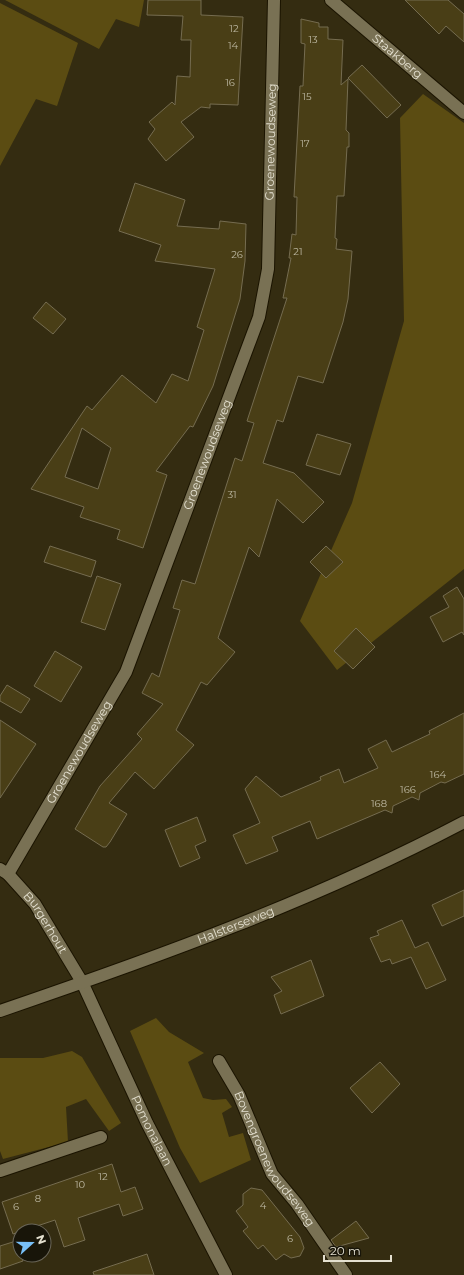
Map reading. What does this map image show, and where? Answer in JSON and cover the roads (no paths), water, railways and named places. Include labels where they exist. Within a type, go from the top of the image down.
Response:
[{"type":"street","name":"Groenewoudseweg","points":[[4,871],[126,672],[259,317],[268,269],[274,0]]},
{"type":"street","name":"Staakberg","points":[[331,0],[464,113]]},
{"type":"street","name":"Halsterseweg","points":[[0,1011],[138,963],[299,900],[371,869],[464,822]]},
{"type":"street","name":"Burgerhout","points":[[4,871],[35,904],[82,982]]},
{"type":"street","name":"Pomonalaan","points":[[82,982],[147,1123],[226,1275]]},
{"type":"street","name":"Bovengroenewoudseweg","points":[[219,1061],[240,1095],[272,1174],[297,1204],[346,1275]]},
{"type":"street","points":[[0,1171],[101,1138]]}]
